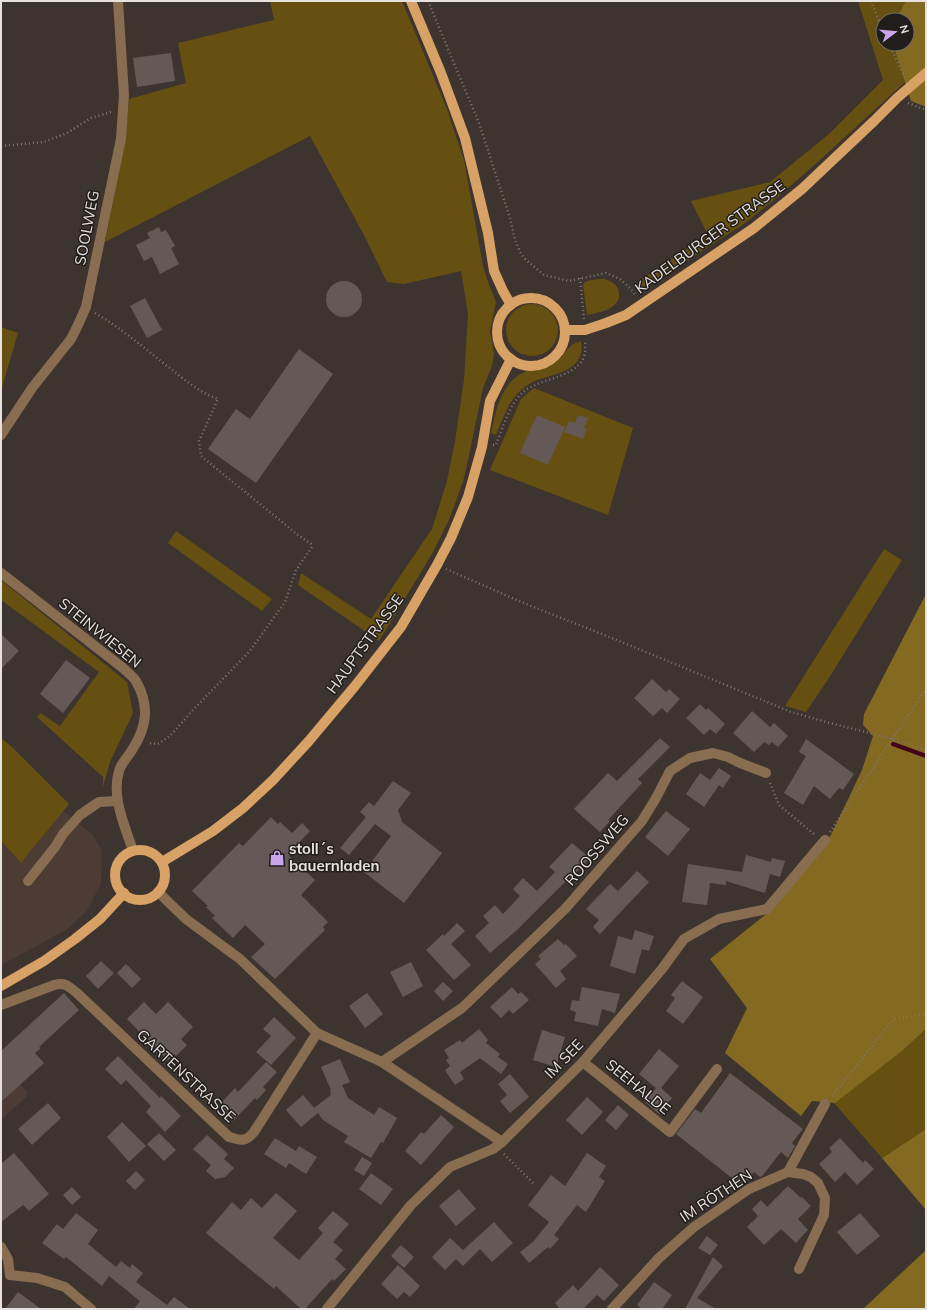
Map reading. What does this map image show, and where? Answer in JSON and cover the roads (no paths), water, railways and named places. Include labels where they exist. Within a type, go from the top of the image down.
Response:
[{"type":"main road","points":[[411,1],[441,73],[465,138],[483,212],[494,271],[511,305]]},
{"type":"main road","name":"KADELBURGER STRASSE","points":[[565,330],[585,330],[626,315],[754,228],[802,189],[897,98],[926,74]]},
{"type":"main road","points":[[528,299],[539,299],[549,303],[557,310],[563,319],[565,330],[564,341],[560,351],[552,360],[542,365],[531,367],[520,365],[510,359],[499,343],[499,323],[503,314],[511,305],[518,301],[528,299]]},
{"type":"main road","name":"HAUPTSTRASSE","points":[[162,862],[213,831],[244,808],[273,780],[355,686],[401,627],[451,538],[468,497],[482,448],[490,401],[510,359]]},
{"type":"main road","points":[[146,850],[162,862],[165,870],[163,886],[153,897],[139,900],[132,898],[124,894],[116,882],[116,867],[126,854],[133,851],[146,850]]},
{"type":"main road","points":[[1,986],[44,961],[75,939],[100,919],[124,894]]},
{"type":"street","name":"SOOLWEG","points":[[1,435],[32,388],[70,339],[86,307],[121,139],[124,95],[118,1]]},
{"type":"street","name":"STEINWIESEN","points":[[1,573],[123,668],[135,680],[146,708],[145,723],[133,750],[119,769],[116,789],[117,801],[133,851]]},
{"type":"street","name":"ROOSSWEG","points":[[382,1062],[462,1008],[565,909],[642,821],[656,798],[670,770],[690,758],[713,753],[728,757],[766,773]]},
{"type":"street","points":[[28,881],[55,847],[63,834],[80,815],[99,802],[117,801]]},
{"type":"street","name":"IM SEE","points":[[327,1309],[411,1205],[450,1167],[493,1149],[500,1144],[583,1062],[662,969],[684,939],[719,920],[767,909],[824,841]]},
{"type":"street","points":[[158,892],[186,920],[240,959],[317,1033],[382,1062],[500,1144]]},
{"type":"street","name":"GARTENSTRASSE","points":[[1,1005],[60,983],[66,984],[229,1137],[241,1141],[248,1138],[254,1132],[317,1033]]},
{"type":"street","name":"SEEHALDE","points":[[583,1062],[670,1132],[717,1069]]},
{"type":"street","points":[[799,1269],[824,1215],[825,1198],[818,1183],[811,1177],[803,1174],[788,1172],[825,1104]]},
{"type":"street","name":"IM RÖTHEN","points":[[612,1309],[659,1258],[694,1227],[749,1189],[788,1172]]},
{"type":"street","points":[[1,1247],[8,1259],[6,1277],[37,1278],[64,1287],[91,1309]]},
{"type":"waterway","points":[[893,744],[926,756]]},
{"type":"place","name":"stoll´s bauernladen","points":[[277,858]]}]
